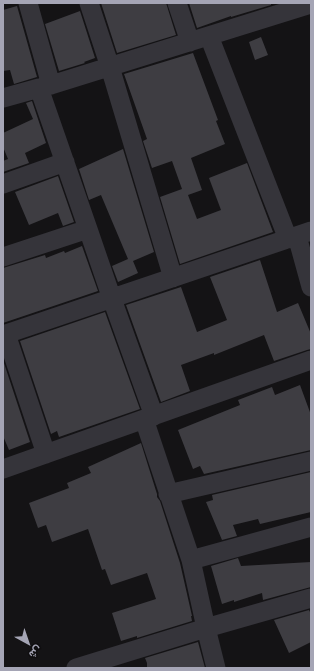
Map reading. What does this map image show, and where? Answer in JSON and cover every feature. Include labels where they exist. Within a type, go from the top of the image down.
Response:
[{"type":"street","points":[[28,3],[45,86],[65,162],[112,299],[149,417],[168,494],[191,560],[216,668]]},
{"type":"street","points":[[89,3],[110,67],[173,278]]},
{"type":"street","points":[[177,3],[190,42]]},
{"type":"street","points":[[3,98],[110,67],[311,4]]},
{"type":"street","points":[[209,36],[298,235],[311,287]]},
{"type":"street","points":[[3,184],[65,162]]},
{"type":"street","points":[[3,257],[88,229]]},
{"type":"street","points":[[46,454],[4,335],[298,235]]},
{"type":"street","points":[[3,469],[311,360]]},
{"type":"street","points":[[168,494],[311,461]]},
{"type":"street","points":[[191,560],[311,527]]},
{"type":"street","points":[[76,668],[206,628],[311,598]]},
{"type":"building","points":[[101,3],[166,3],[176,35],[117,53]]},
{"type":"building","points":[[189,3],[271,3],[271,5],[231,16],[197,28]]},
{"type":"building","points":[[17,6],[37,77],[14,84],[10,70],[3,71],[3,10]]},
{"type":"building","points":[[80,11],[95,58],[84,62],[85,63],[59,71],[45,24]]},
{"type":"building","points":[[261,37],[268,55],[255,60],[249,42]]},
{"type":"building","points":[[193,53],[218,120],[216,121],[225,144],[191,158],[202,190],[188,195],[197,219],[221,210],[209,178],[247,163],[273,232],[180,264],[160,197],[182,189],[172,161],[152,168],[143,141],[147,139],[124,74]]},
{"type":"building","points":[[32,101],[46,143],[25,153],[29,163],[3,172],[3,161],[8,159],[3,147],[3,133],[33,119],[26,103]]},
{"type":"building","points":[[123,149],[154,252],[133,261],[138,273],[118,282],[112,266],[128,259],[101,195],[89,200],[79,169]]},
{"type":"building","points":[[58,176],[74,222],[63,226],[58,213],[29,225],[15,192]]},
{"type":"building","points":[[82,246],[98,291],[3,323],[3,268],[45,255],[46,258],[64,251],[65,253]]},
{"type":"building","points":[[260,260],[277,312],[298,303],[311,334],[311,349],[274,361],[264,335],[214,355],[214,353],[181,365],[190,391],[161,402],[126,305],[181,287],[197,332],[227,320],[210,277]]},
{"type":"building","points":[[105,312],[140,409],[59,437],[57,431],[51,434],[20,341]]},
{"type":"building","points":[[3,360],[30,442],[9,450],[3,436]]},
{"type":"building","points":[[300,385],[311,415],[311,450],[204,474],[200,466],[193,469],[178,430],[240,405],[238,400],[272,387],[275,395]]},
{"type":"building","points":[[141,443],[157,497],[160,501],[180,563],[192,621],[137,638],[137,636],[121,641],[112,613],[156,599],[147,573],[111,585],[105,569],[102,570],[88,529],[52,542],[46,525],[38,528],[29,503],[69,488],[67,483],[91,473],[88,467]]},
{"type":"building","points":[[311,472],[311,512],[260,524],[258,519],[233,525],[237,536],[222,540],[206,502],[213,500],[212,495]]},
{"type":"building","points":[[238,558],[241,566],[311,562],[311,587],[263,600],[262,593],[234,602],[234,600],[222,604],[211,566]]},
{"type":"building","points":[[309,610],[311,614],[311,642],[289,653],[274,620]]},
{"type":"building","points":[[198,642],[205,668],[147,668],[145,658]]}]
